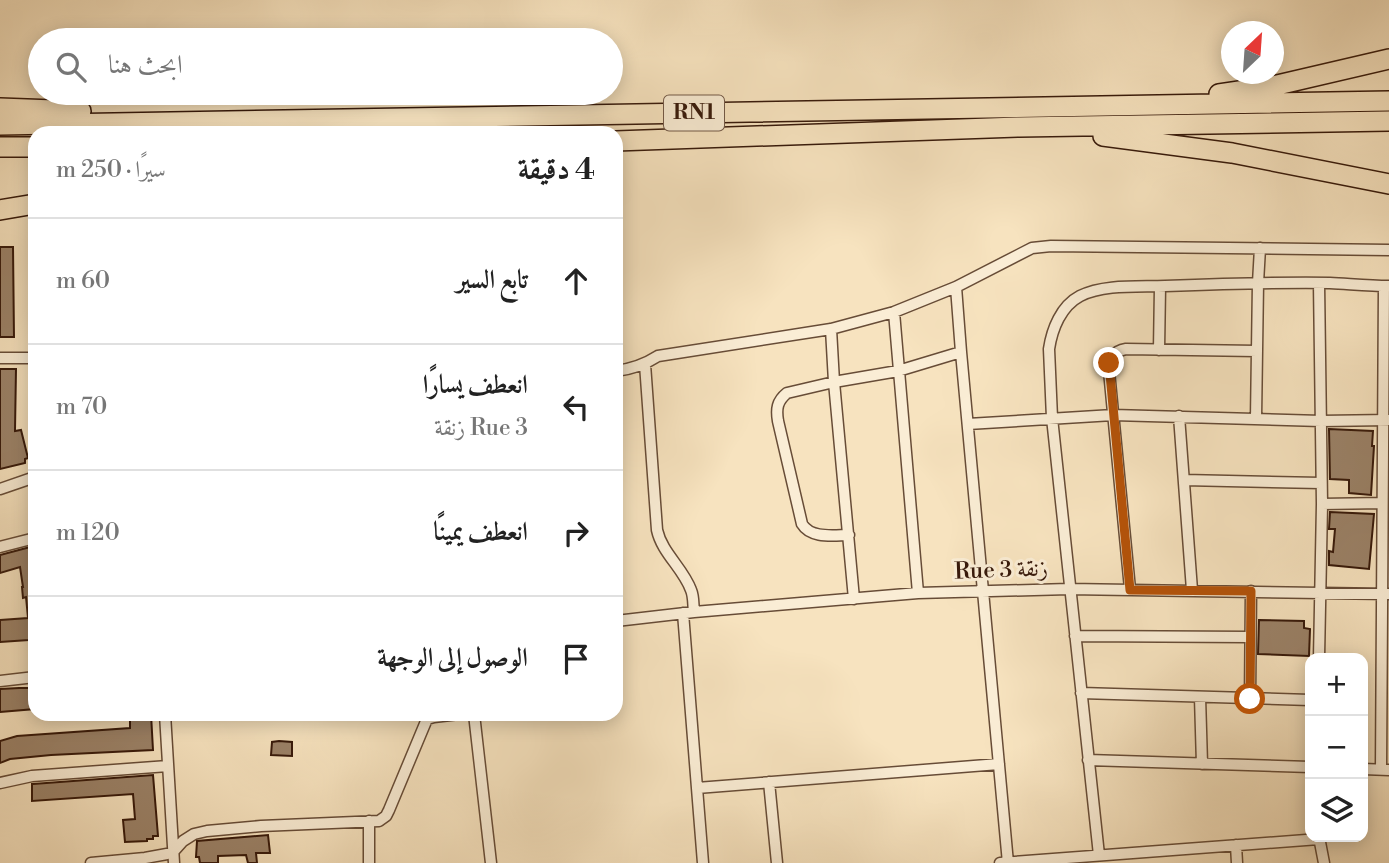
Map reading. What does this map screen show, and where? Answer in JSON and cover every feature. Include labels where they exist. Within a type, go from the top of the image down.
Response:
[{"type":"highway","points":[[1021,117],[1273,86],[1389,59]]},
{"type":"highway","name":"RN1","points":[[623,141],[1021,117],[1389,102]]},
{"type":"highway","points":[[0,108],[390,118]]},
{"type":"highway","points":[[1021,117],[1148,141],[1232,153],[1389,184]]},
{"type":"highway","name":"RN1","points":[[0,125],[390,118],[1021,117],[1389,121]]},
{"type":"highway","points":[[0,148],[28,147]]},
{"type":"highway","points":[[0,210],[28,205]]},
{"type":"street","points":[[623,370],[645,364],[657,356],[831,329],[894,312],[956,287],[1031,248],[1051,246],[1389,250]]},
{"type":"street","points":[[1256,418],[1260,248]]},
{"type":"street","points":[[1099,855],[1052,418],[1049,349],[1054,328],[1063,312],[1073,301],[1087,293],[1111,289],[1258,283],[1386,286],[1386,420],[1382,503],[1385,770]]},
{"type":"street","points":[[1319,283],[1322,504],[1319,653]]},
{"type":"street","points":[[956,287],[1007,863]]},
{"type":"street","points":[[1159,349],[1160,287]]},
{"type":"street","points":[[894,312],[918,593]]},
{"type":"street","points":[[831,329],[854,599]]},
{"type":"street","points":[[1130,590],[1108,366],[1111,357],[1121,350],[1258,351]]},
{"type":"street","points":[[849,535],[819,534],[805,529],[802,524],[776,411],[779,402],[787,393],[898,371],[961,352]]},
{"type":"street","points":[[0,358],[28,358]]},
{"type":"street","points":[[645,364],[659,540],[684,575],[692,592],[689,613],[703,863]]},
{"type":"street","points":[[968,424],[1113,415],[1321,421],[1386,420]]},
{"type":"street","points":[[1179,416],[1192,590]]},
{"type":"street","points":[[0,489],[28,479]]},
{"type":"street","points":[[1184,480],[1321,483]]},
{"type":"street","points":[[1322,504],[1382,503]]},
{"type":"street","points":[[0,547],[28,540]]},
{"type":"street","name":"Rue 3 زنقة","points":[[623,620],[918,593],[1069,589],[1385,594]]},
{"type":"street","points":[[1250,699],[1251,591]]},
{"type":"street","points":[[1074,636],[1249,637]]},
{"type":"street","points":[[0,681],[28,678]]},
{"type":"street","points":[[1081,694],[1305,701]]},
{"type":"street","points":[[1200,697],[1202,764]]},
{"type":"street","points":[[165,721],[174,857]]},
{"type":"street","points":[[174,857],[183,841],[200,832],[381,820],[387,813],[426,721]]},
{"type":"street","points":[[475,721],[491,863]]},
{"type":"street","points":[[1088,760],[1305,767]]},
{"type":"street","points":[[697,788],[999,764]]},
{"type":"street","points":[[0,783],[39,776],[168,766]]},
{"type":"street","points":[[769,782],[777,863]]},
{"type":"street","points":[[369,821],[369,863]]},
{"type":"street","points":[[1000,863],[1071,860],[1099,855],[1154,857],[1236,845],[1305,839]]},
{"type":"street","points":[[1320,842],[1324,863]]},
{"type":"street","points":[[1236,845],[1237,863]]},
{"type":"street","points":[[91,863],[174,857]]},
{"type":"building","points":[[0,247],[13,247],[14,337],[0,337]]},
{"type":"building","points":[[0,369],[16,369],[15,431],[21,430],[28,458],[25,463],[0,469]]},
{"type":"building","points":[[1329,429],[1373,431],[1371,495],[1349,493],[1349,480],[1330,479]]},
{"type":"building","points":[[1330,512],[1374,514],[1369,569],[1329,565],[1329,551],[1333,552],[1335,529],[1329,529]]},
{"type":"building","points":[[28,548],[28,618],[20,567],[0,573],[0,555]]},
{"type":"building","points":[[28,618],[28,640],[0,642],[0,620]]},
{"type":"building","points":[[1259,620],[1304,621],[1304,628],[1310,629],[1309,653],[1305,653],[1305,656],[1258,654]]},
{"type":"building","points":[[28,688],[28,710],[0,712],[0,689]]},
{"type":"building","points":[[130,721],[151,721],[153,750],[51,755],[10,759],[0,763],[0,741],[17,736],[130,728]]},
{"type":"building","points":[[272,742],[292,742],[292,756],[271,755]]},
{"type":"building","points":[[153,775],[158,836],[147,841],[125,842],[123,820],[135,819],[133,794],[32,801],[32,784]]},
{"type":"building","points":[[268,835],[270,853],[256,853],[257,863],[248,863],[246,855],[218,856],[218,863],[200,863],[199,857],[196,857],[197,841]]},
{"type":"route","points":[[1109,363],[1130,590],[1251,591],[1250,699]]}]
